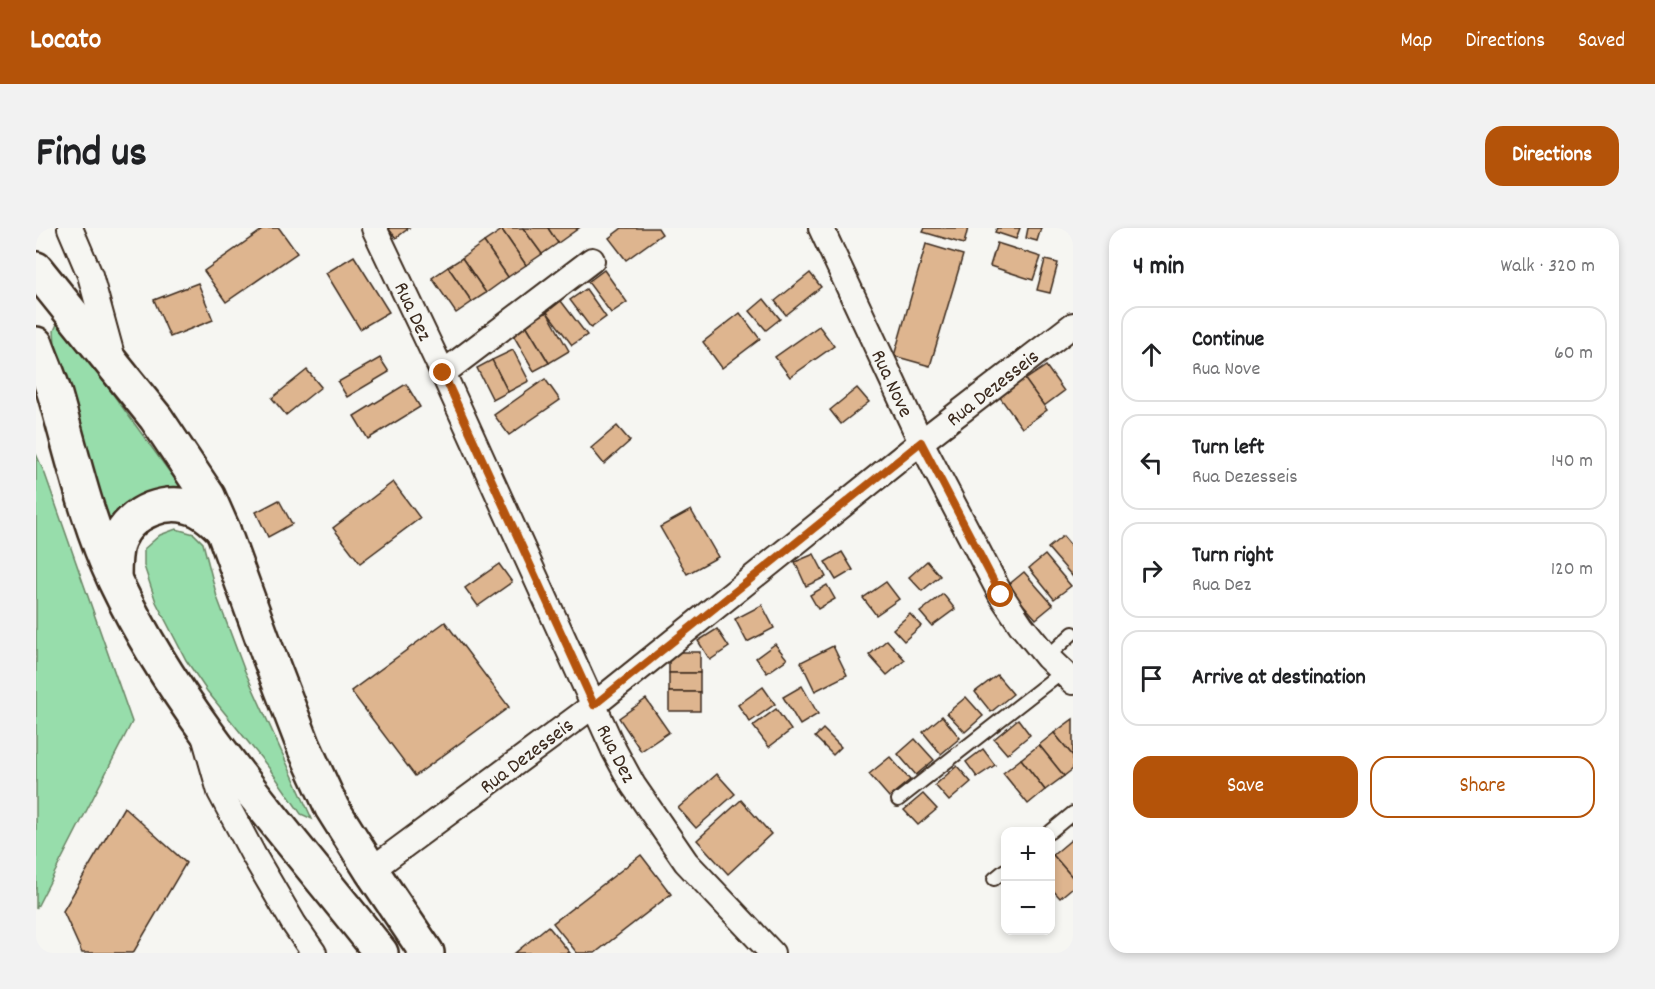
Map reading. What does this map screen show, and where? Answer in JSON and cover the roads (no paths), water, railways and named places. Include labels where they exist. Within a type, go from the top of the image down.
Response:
[{"type":"main road","points":[[36,269],[156,418],[208,496],[223,530],[304,747],[332,808],[427,953]]},
{"type":"main road","points":[[36,344],[54,392],[94,529],[114,578],[143,636],[177,692],[270,814],[381,953]]},
{"type":"main road","points":[[114,578],[114,556],[119,539],[129,524],[143,513],[160,506],[187,506],[211,517],[223,530]]},
{"type":"street","points":[[70,228],[90,275],[116,368]]},
{"type":"street","name":"Rua Dez","points":[[374,228],[633,785],[687,862],[772,953]]},
{"type":"street","name":"Rua Nove","points":[[821,228],[921,442],[1001,595],[1021,625],[1061,670]]},
{"type":"street","points":[[443,373],[592,260]]},
{"type":"street","name":"Rua Dezesseis","points":[[371,870],[594,705],[921,442],[1073,325]]},
{"type":"street","points":[[200,722],[220,792],[294,924],[315,953]]},
{"type":"lane","points":[[898,800],[1061,670],[1073,633]]},
{"type":"lane","points":[[1055,828],[1073,813]]},
{"type":"lane","points":[[994,879],[1001,873]]}]
